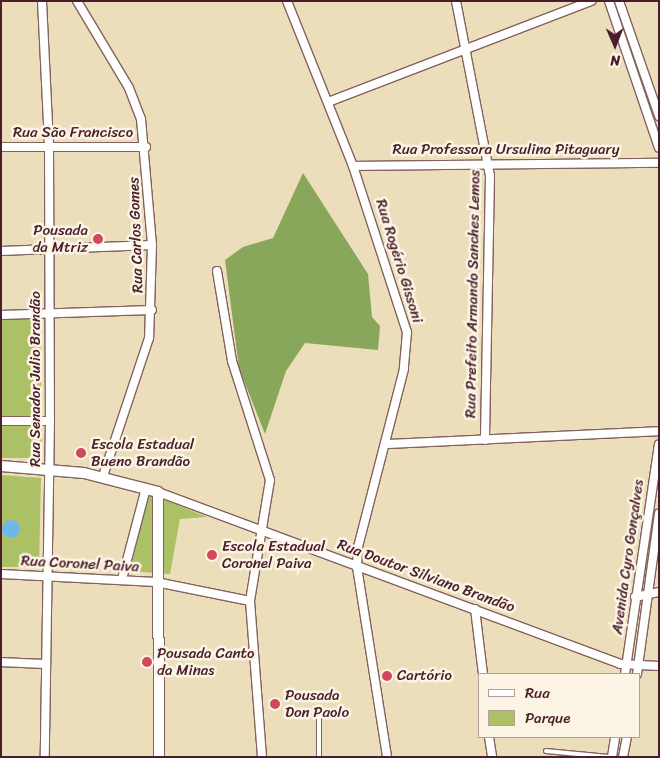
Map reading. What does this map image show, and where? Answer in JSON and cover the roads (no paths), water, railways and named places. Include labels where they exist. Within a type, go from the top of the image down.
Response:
[{"type":"street","name":"Rua Senador Julio Brandão","points":[[42,1],[49,146],[50,468],[45,757]]},
{"type":"street","name":"Rua Carlos Gomes","points":[[77,1],[129,88],[146,147],[152,245],[152,310],[139,374],[103,476]]},
{"type":"street","name":"Rua Rogério Gissoni","points":[[287,1],[353,166],[407,332],[404,369],[387,444],[362,526],[357,567],[386,757]]},
{"type":"street","name":"Rua Prefeito Armando Sanches Lemos","points":[[456,1],[468,51],[488,163],[485,440]]},
{"type":"street","points":[[328,102],[468,51],[591,1]]},
{"type":"street","points":[[609,1],[659,148]]},
{"type":"street","points":[[619,1],[659,116]]},
{"type":"street","points":[[638,88],[648,85]]},
{"type":"street","name":"Rua São Francisco","points":[[1,147],[146,147]]},
{"type":"street","name":"Rua Professora Ursulina Pitaguary","points":[[353,166],[488,163],[659,163]]},
{"type":"street","points":[[1,251],[152,245]]},
{"type":"street","points":[[217,271],[232,360],[270,480],[264,534],[250,601],[262,757]]},
{"type":"street","points":[[1,315],[152,310]]},
{"type":"street","points":[[1,421],[50,421]]},
{"type":"street","points":[[387,444],[659,431]]},
{"type":"street","name":"Avenida Cyro Gonçalves","points":[[625,670],[659,444]]},
{"type":"street","name":"Rua Doutor Silviano Brandão","points":[[1,466],[50,468],[103,476],[146,488],[264,534],[475,609],[625,670],[637,671],[659,666]]},
{"type":"street","points":[[122,579],[146,488]]},
{"type":"street","points":[[158,492],[156,582],[159,757]]},
{"type":"street","name":"Avenida Cyro Gonçalves","points":[[637,671],[659,514]]},
{"type":"street","name":"Rua Coronel Paiva","points":[[1,574],[156,582],[250,601]]},
{"type":"street","points":[[635,597],[659,592]]},
{"type":"street","points":[[475,609],[483,673]]},
{"type":"street","points":[[1,662],[46,664]]},
{"type":"street","points":[[489,738],[492,757]]},
{"type":"street","points":[[610,757],[615,738]]},
{"type":"street","points":[[623,757],[627,738]]},
{"type":"lane","points":[[319,715],[319,757]]},
{"type":"lane","points":[[546,750],[610,757]]},
{"type":"water","points":[[11,520],[17,523],[20,529],[17,535],[11,538],[5,535],[2,529],[5,523]]},
{"type":"place","name":"Pousada da Mtriz","points":[[98,239]]},
{"type":"place","name":"Escola Estadual Bueno Brandão","points":[[81,453]]},
{"type":"place","name":"Escola Estadual Coronel Paiva","points":[[212,555]]},
{"type":"place","name":"Pousada Canto da Minas","points":[[147,662]]},
{"type":"place","name":"Cartório","points":[[387,676]]},
{"type":"place","name":"Pousada Don Paolo","points":[[275,704]]}]
